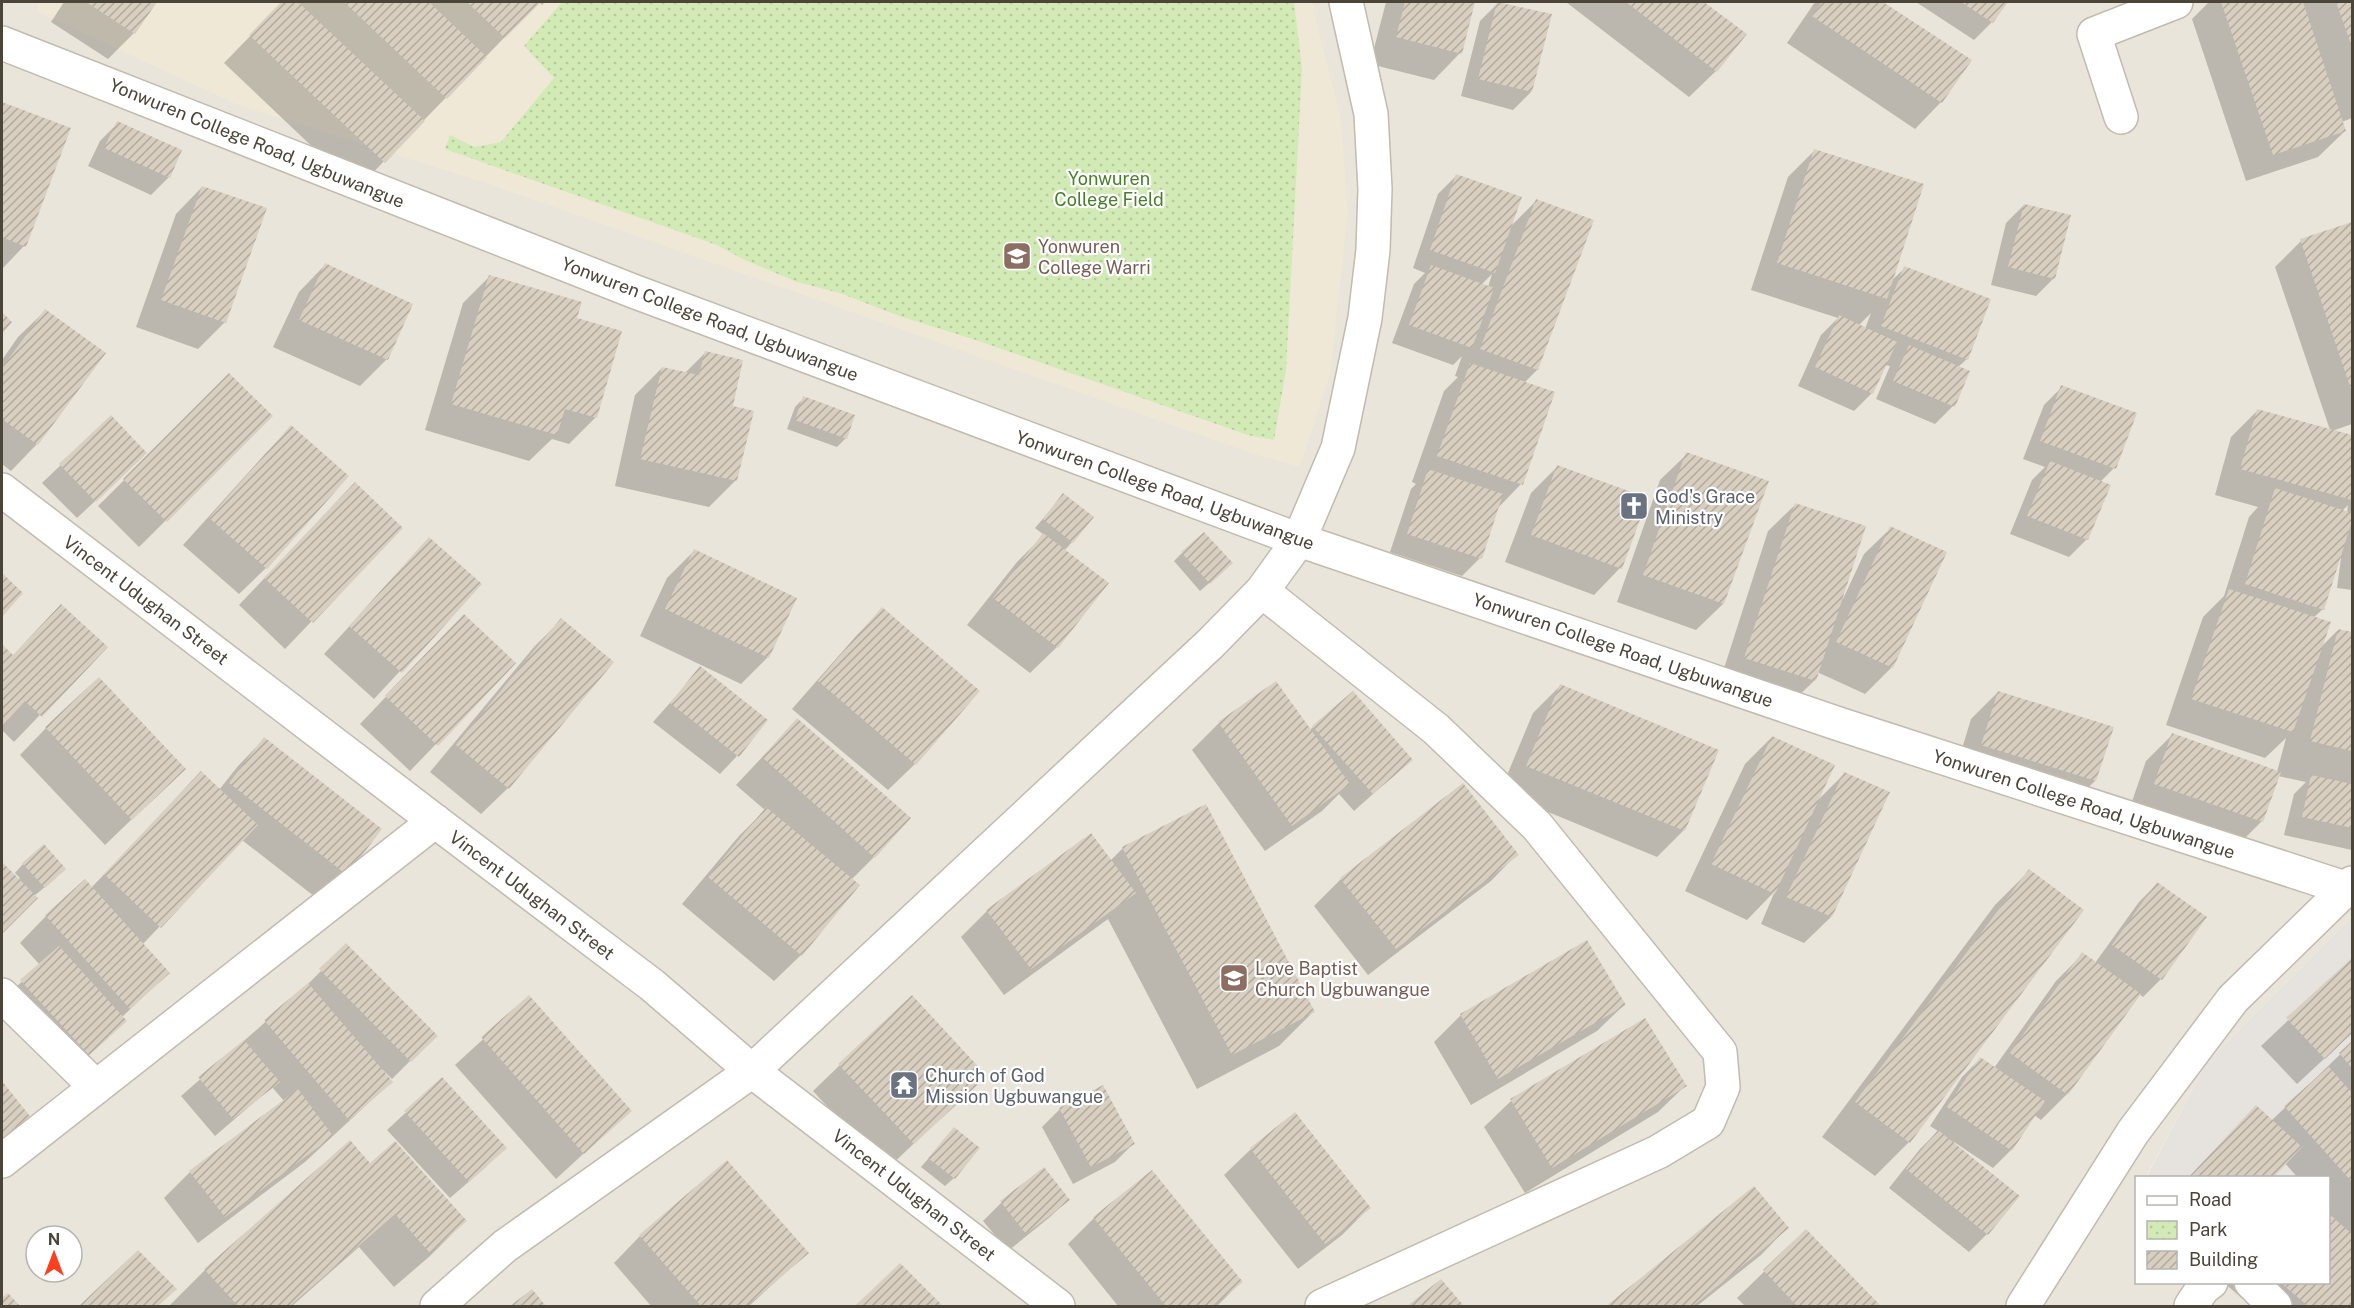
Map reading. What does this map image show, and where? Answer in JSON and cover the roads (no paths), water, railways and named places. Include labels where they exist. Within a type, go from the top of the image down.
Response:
[{"type":"street","points":[[437,1306],[505,1246],[752,1071],[1210,644],[1262,591],[1299,540],[1338,448],[1365,318],[1373,250],[1375,189],[1371,114],[1346,2]]},
{"type":"street","points":[[2121,117],[2094,34],[2176,2]]},
{"type":"street","name":"Yonwuren College Road, Ugbuwangue","points":[[2,43],[633,291],[1299,540],[1836,723],[2349,886]]},
{"type":"street","name":"Vincent Udughan Street","points":[[2,490],[652,984],[752,1071],[1058,1306]]},
{"type":"street","points":[[1262,591],[1436,729],[1537,826],[1720,1052],[1723,1087],[1707,1122],[1658,1152],[1322,1306]]},
{"type":"street","points":[[2,1161],[435,821]]},
{"type":"street","points":[[2025,1306],[2133,1132],[2233,999],[2349,886]]},
{"type":"street","points":[[2,995],[96,1087]]},
{"type":"street","points":[[2191,1306],[2209,1284]]},
{"type":"street","points":[[2253,1284],[2275,1306]]},
{"type":"place","name":"Yonwuren College Warri","points":[[1017,256]]},
{"type":"place","name":"God's Grace Ministry","points":[[1634,506]]},
{"type":"place","name":"Love Baptist Church Ugbuwangue","points":[[1234,978]]},
{"type":"place","name":"Church of God Mission Ugbuwangue","points":[[904,1085]]},
{"type":"park label","name":"Yonwuren College Field","points":[[1109,188]]}]
